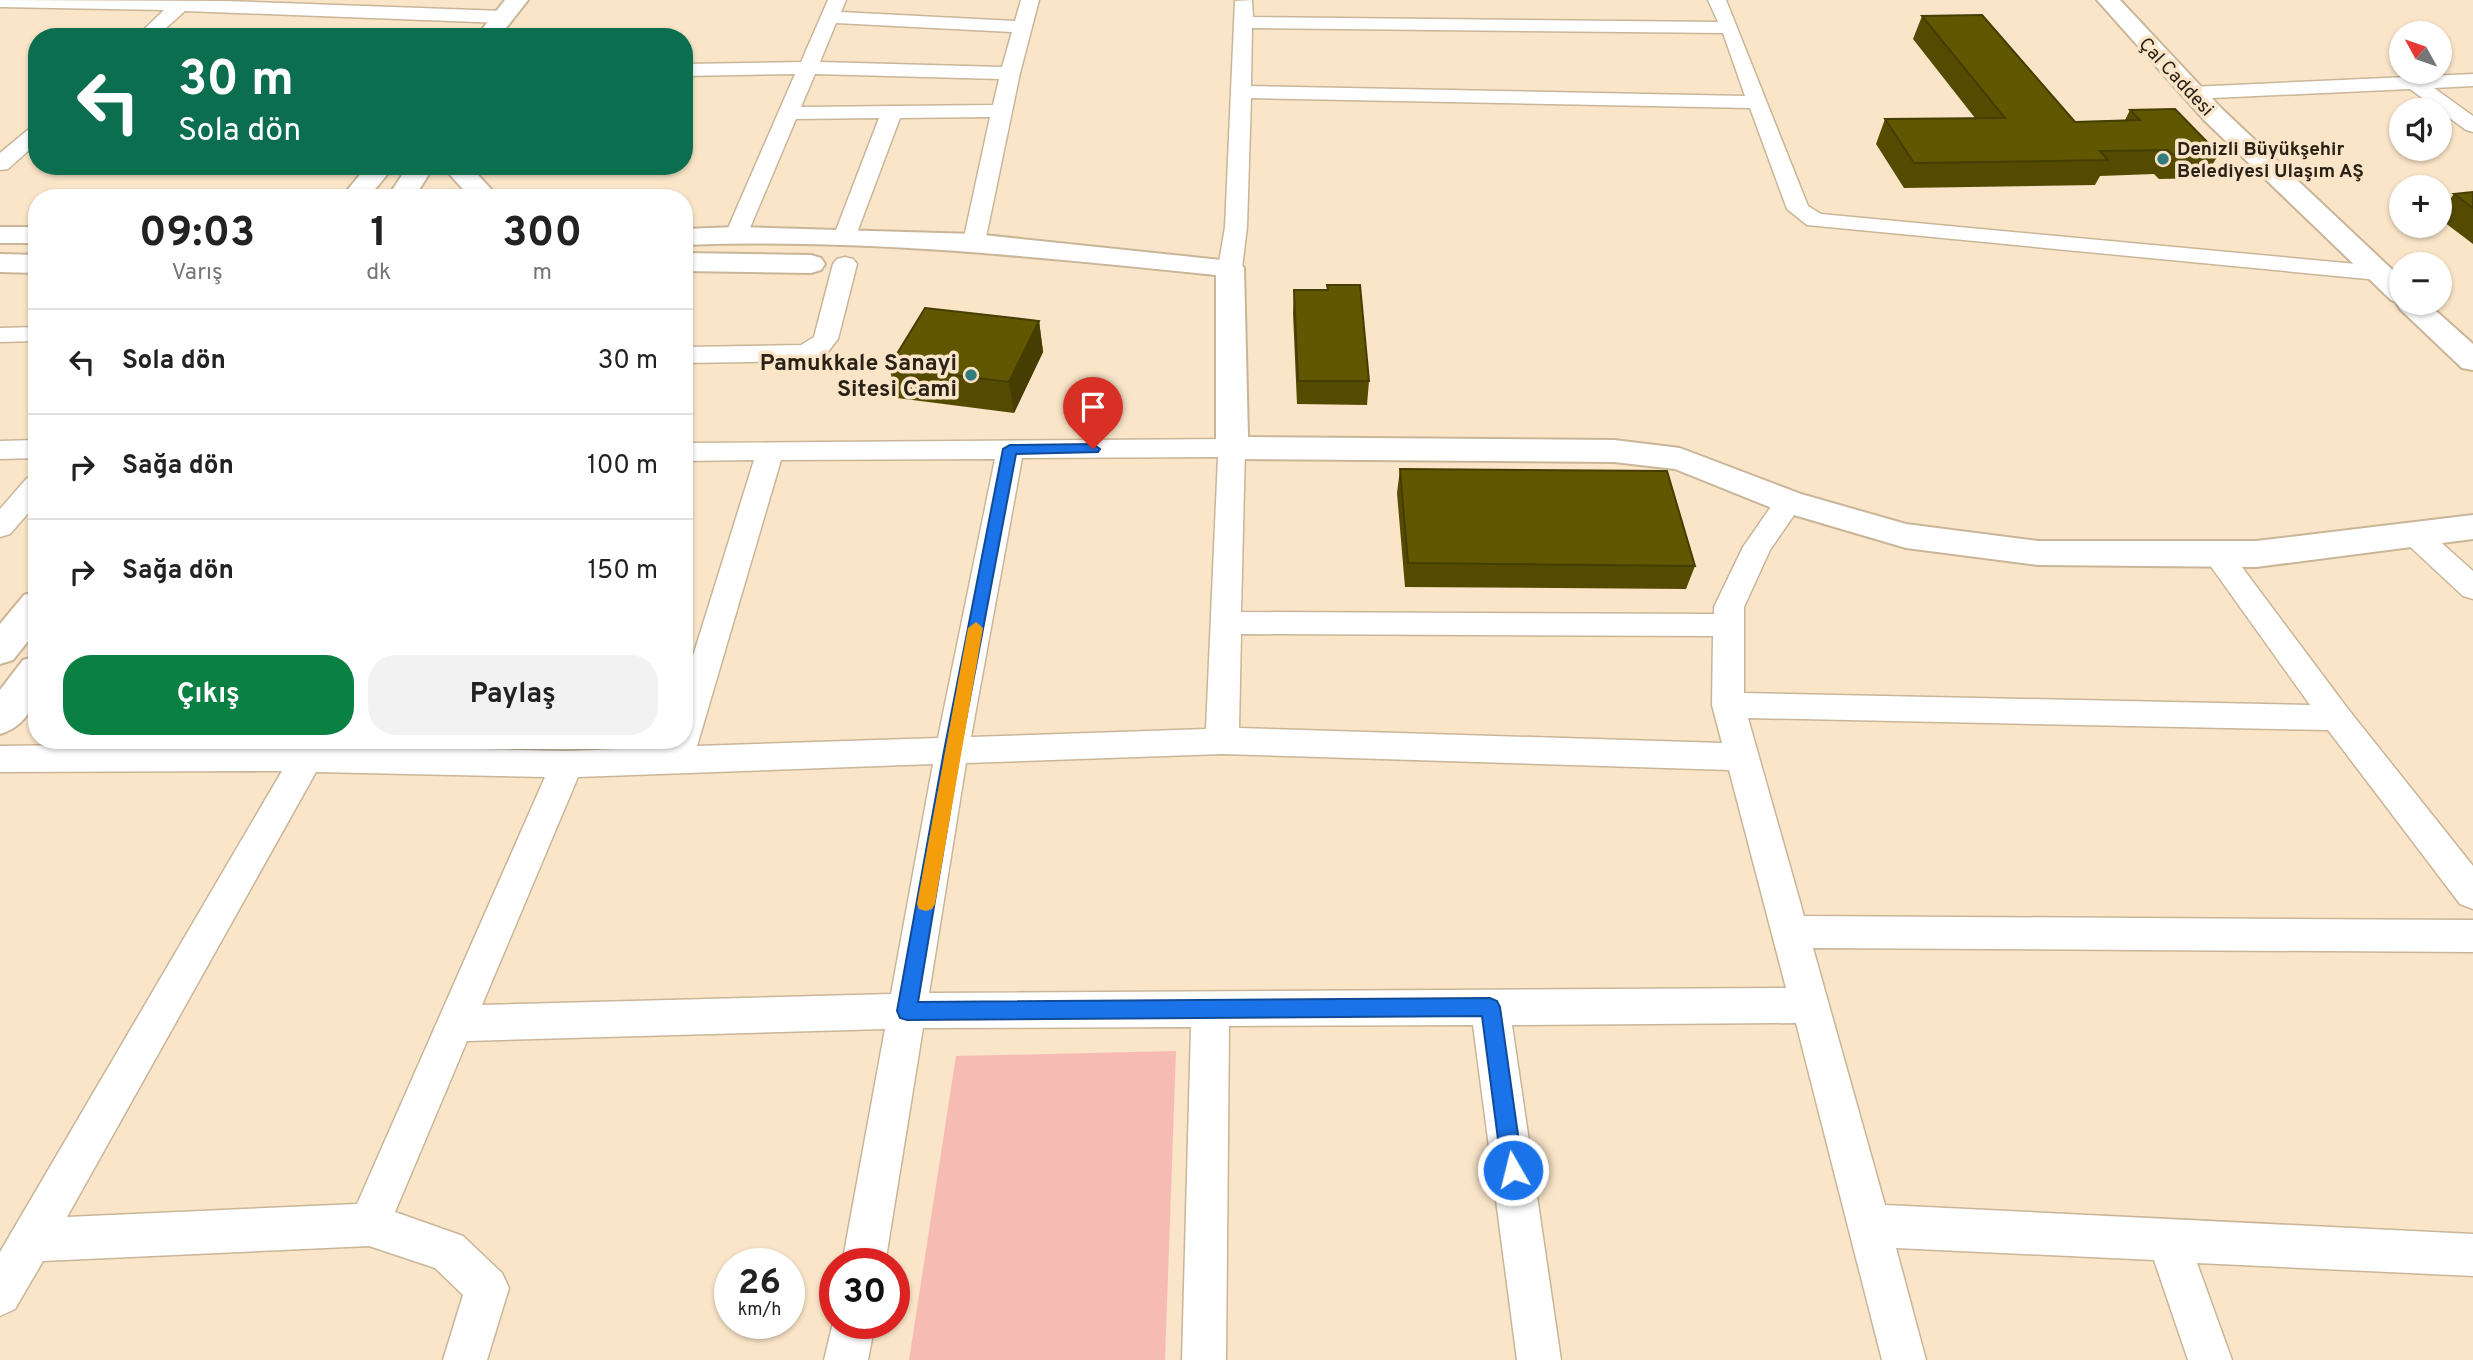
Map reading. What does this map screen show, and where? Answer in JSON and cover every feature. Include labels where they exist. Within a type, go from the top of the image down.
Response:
[{"type":"street","points":[[974,242],[1010,73],[1030,0]]},
{"type":"street","points":[[1222,741],[1232,448],[1230,268],[1236,227],[1244,0]]},
{"type":"street","points":[[1717,0],[1730,28],[1797,209],[1815,220],[2378,273]]},
{"type":"street","name":"Çal Caddesi","points":[[2108,0],[2191,93],[2294,195],[2389,283]]},
{"type":"street","points":[[0,2],[510,8]]},
{"type":"street","points":[[155,28],[181,5]]},
{"type":"street","points":[[522,28],[539,6]]},
{"type":"street","points":[[404,28],[423,7]]},
{"type":"street","points":[[494,28],[510,8]]},
{"type":"street","points":[[736,235],[833,9],[1023,27]]},
{"type":"street","points":[[1244,22],[1481,19],[1730,28]]},
{"type":"street","points":[[693,69],[807,68],[1010,73]]},
{"type":"street","points":[[2452,81],[2473,80]]},
{"type":"street","points":[[2191,93],[2416,84],[2473,126]]},
{"type":"street","points":[[1241,92],[1758,102]]},
{"type":"street","points":[[788,113],[1002,111]]},
{"type":"street","points":[[693,355],[796,353],[818,348],[826,339],[844,251],[892,112]]},
{"type":"street","points":[[4,158],[28,139]]},
{"type":"street","points":[[4,158],[28,155]]},
{"type":"street","points":[[362,189],[373,175]]},
{"type":"street","points":[[464,175],[477,189]]},
{"type":"street","points":[[0,235],[28,235]]},
{"type":"street","points":[[693,237],[736,235],[844,251],[896,265],[1079,255]]},
{"type":"street","points":[[693,261],[974,242],[1079,255],[1230,268]]},
{"type":"street","points":[[0,263],[28,264]]},
{"type":"street","points":[[2423,315],[2473,361]]},
{"type":"street","points":[[0,335],[28,334]]},
{"type":"street","points":[[693,452],[1232,448],[1614,451],[1681,459],[1789,502],[1906,536],[2038,553],[2256,554],[2473,527]]},
{"type":"street","points":[[0,450],[28,449]]},
{"type":"street","points":[[866,1248],[952,751],[1010,449]]},
{"type":"street","points":[[693,709],[770,451]]},
{"type":"street","points":[[0,527],[28,495]]},
{"type":"street","points":[[1789,502],[1757,547],[1728,607],[1728,705],[1869,1224],[1903,1360]]},
{"type":"street","points":[[2415,535],[2473,588]]},
{"type":"street","points":[[2217,554],[2337,718],[2473,892]]},
{"type":"street","points":[[0,650],[28,615]]},
{"type":"street","points":[[1226,623],[1728,625]]},
{"type":"street","points":[[0,719],[28,682]]},
{"type":"street","points":[[1728,705],[2337,718]]},
{"type":"street","points":[[693,746],[952,751],[1222,741],[1742,757]]},
{"type":"street","points":[[0,759],[205,749]]},
{"type":"street","points":[[233,749],[307,758],[433,751],[567,764],[663,749]]},
{"type":"street","points":[[0,1294],[307,758]]},
{"type":"street","points":[[369,1225],[567,764]]},
{"type":"street","points":[[1790,932],[2473,936]]},
{"type":"street","points":[[455,1024],[907,1011],[1810,1004]]},
{"type":"street","points":[[1490,1007],[1539,1360]]},
{"type":"street","points":[[1204,1360],[1210,1009]]},
{"type":"street","points":[[1869,1224],[2473,1255]]},
{"type":"street","points":[[30,1240],[369,1225],[448,1251],[487,1288],[465,1360]]},
{"type":"street","points":[[2168,1240],[2210,1360]]},
{"type":"street","points":[[846,1360],[850,1339]]},
{"type":"shaded area","points":[[1176,1051],[1165,1360],[909,1360],[956,1056]]},
{"type":"building","points":[[1982,15],[2075,122],[2140,120],[2130,110],[2175,109],[2219,154],[2173,155],[2168,150],[2100,151],[2108,160],[1914,163],[1885,119],[2005,118],[1922,16]]},
{"type":"building","points":[[2473,192],[2473,208],[2454,194]]},
{"type":"building","points":[[1327,285],[1360,285],[1369,381],[1298,381],[1294,290],[1328,290]]},
{"type":"building","points":[[925,308],[1039,321],[1009,382],[889,367]]},
{"type":"building","points":[[1400,469],[1667,471],[1695,566],[1408,563]]},
{"type":"slow traffic","points":[[926,904],[976,628]]},
{"type":"place","name":"Denizli Büyükşehir Belediyesi Ulaşım AŞ","points":[[2163,159]]},
{"type":"place","name":"Pamukkale Sanayi Sitesi Cami","points":[[971,375]]},
{"type":"route","points":[[1093,449],[1010,449],[952,751],[907,1011],[1490,1007],[1513,1170]]}]
